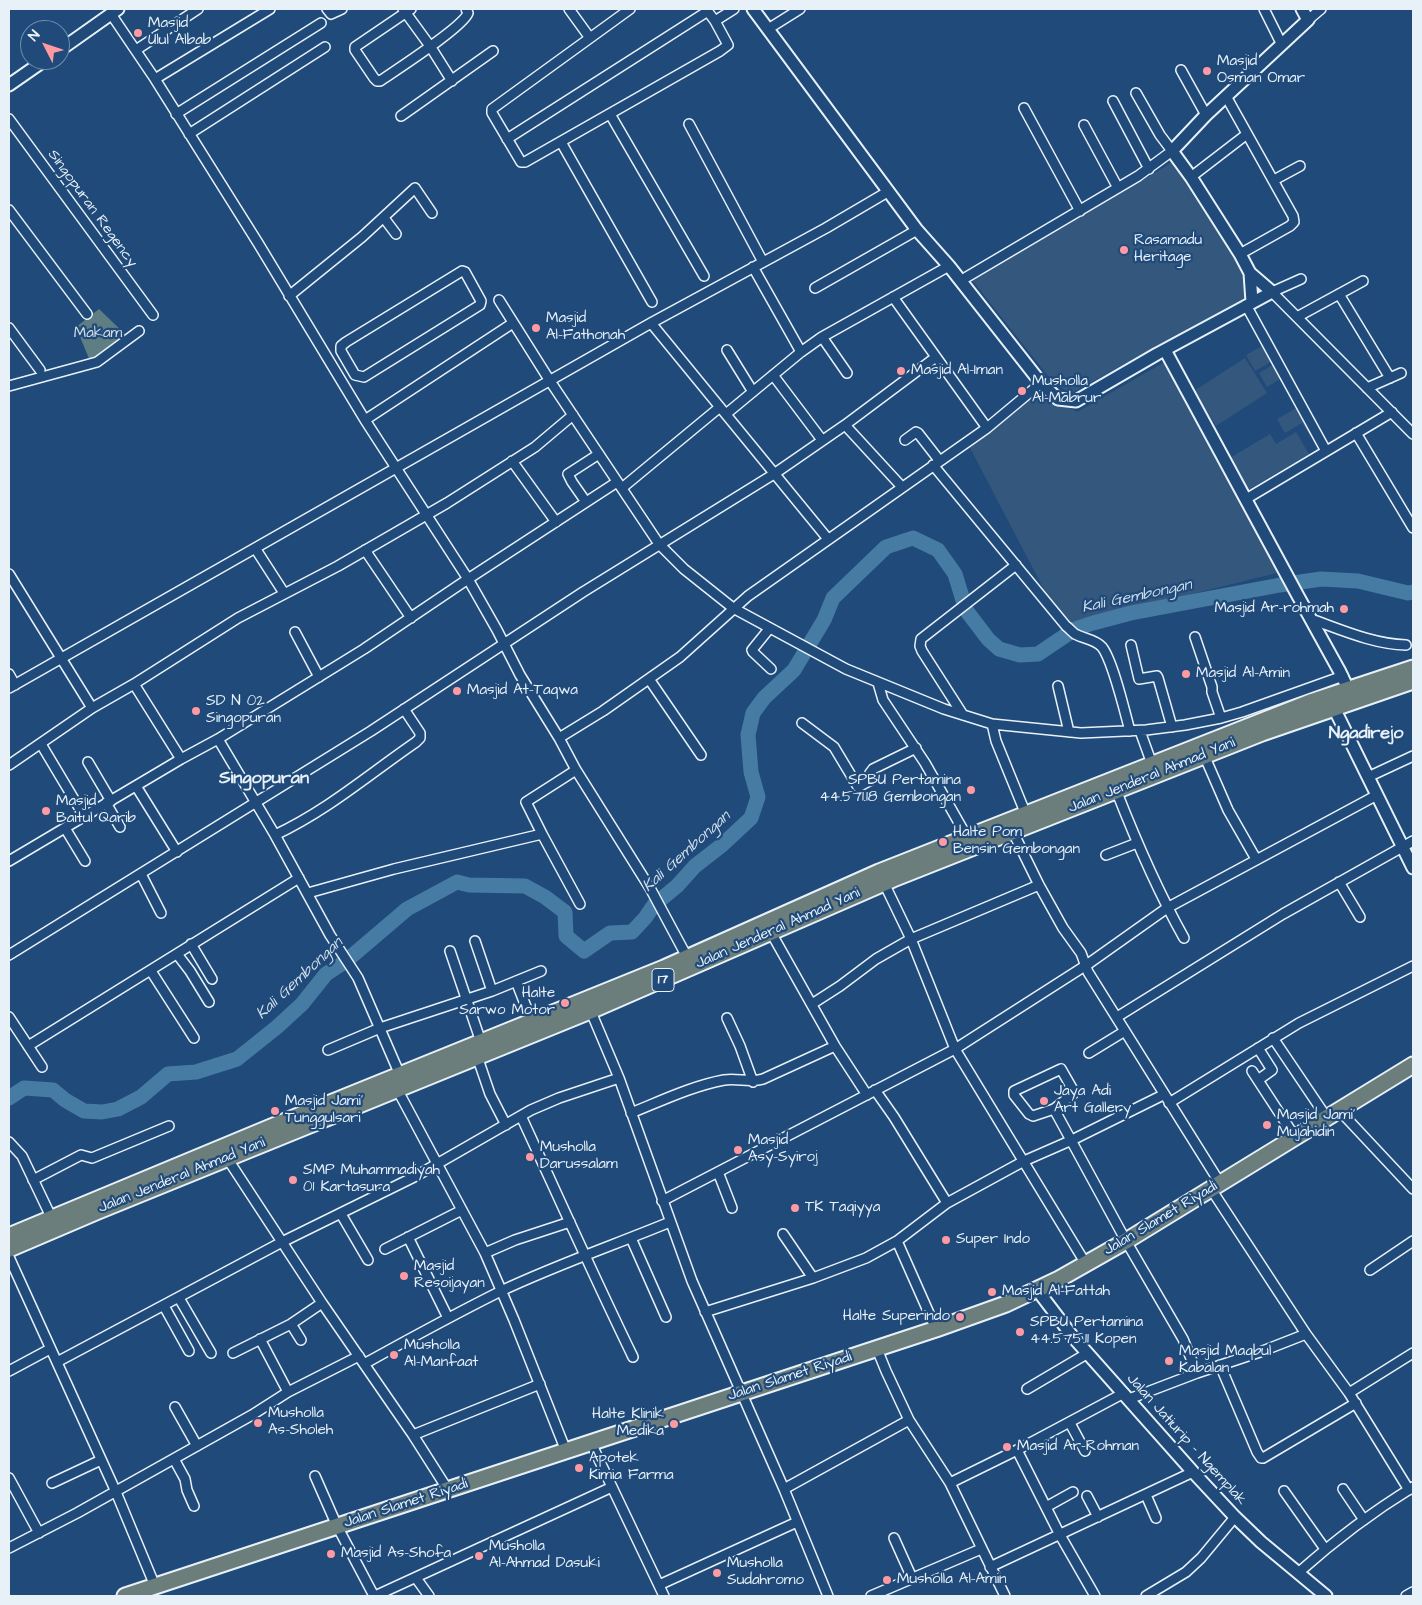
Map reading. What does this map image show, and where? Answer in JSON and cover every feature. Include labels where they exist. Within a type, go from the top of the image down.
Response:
[{"type":"main road","name":"Jalan Jenderal Ahmad Yani","points":[[1028,820],[1116,790],[1262,733],[1332,702],[1348,689],[1413,668]]},
{"type":"main road","name":"Jalan Jenderal Ahmad Yani","points":[[1348,689],[1413,681]]},
{"type":"main road","name":"Jalan Jenderal Ahmad Yani","points":[[479,1049],[532,1022],[588,1006],[687,957],[884,883],[1152,764],[1332,702]]},
{"type":"main road","name":"Jalan Jenderal Ahmad Yani","points":[[9,1250],[55,1223],[588,1006],[768,927],[879,872],[967,837],[1011,827]]},
{"type":"main road","name":"Jalan Slamet Riyadi","points":[[125,1596],[989,1311],[1038,1290],[1126,1241],[1413,1065]]},
{"type":"main road","name":"Jalan Jenderal Ahmad Yani","points":[[9,1236],[55,1223],[227,1158],[277,1131]]},
{"type":"street","points":[[136,50],[198,9]]},
{"type":"street","points":[[155,79],[270,9]]},
{"type":"street","points":[[326,9],[331,14],[342,9]]},
{"type":"street","points":[[452,81],[430,46],[406,10],[355,46],[355,50],[374,78],[380,81],[430,46],[464,20],[468,13],[466,9]]},
{"type":"street","points":[[569,9],[590,38]]},
{"type":"street","points":[[507,139],[707,10],[728,45],[562,142],[525,162],[521,162],[507,139],[492,113],[492,109],[630,9]]},
{"type":"street","points":[[715,22],[734,9]]},
{"type":"street","points":[[753,9],[917,230],[949,266],[1041,383],[1058,399],[1076,401],[1249,303],[1301,279]]},
{"type":"street","points":[[768,29],[800,9]]},
{"type":"street","points":[[1264,9],[1282,45]]},
{"type":"street","points":[[1302,9],[1308,20]]},
{"type":"street","points":[[960,281],[1149,169],[1172,151],[1206,115],[1227,98],[1321,9]]},
{"type":"street","points":[[70,43],[114,11],[136,50],[335,368],[365,420],[468,579],[520,675],[559,738],[576,770],[650,888],[687,957]]},
{"type":"street","points":[[176,114],[321,23]]},
{"type":"street","points":[[189,134],[325,47]]},
{"type":"street","points":[[401,116],[493,51]]},
{"type":"street","points":[[9,85],[31,70]]},
{"type":"street","points":[[1181,70],[1206,115]]},
{"type":"street","points":[[1136,93],[1160,135],[1191,177],[1250,273],[1272,292],[1413,434]]},
{"type":"street","points":[[1227,98],[1274,180],[1293,216],[1294,222],[1240,254]]},
{"type":"street","points":[[1113,101],[1149,169]]},
{"type":"street","points":[[1024,108],[1080,211]]},
{"type":"street","points":[[610,114],[704,276]]},
{"type":"street","name":"Singopuran Regency","points":[[9,119],[153,315]]},
{"type":"street","points":[[689,124],[763,262]]},
{"type":"street","points":[[1084,125],[1118,188]]},
{"type":"street","points":[[1191,177],[1247,134]]},
{"type":"street","points":[[562,142],[652,302]]},
{"type":"street","points":[[1274,180],[1300,166]]},
{"type":"street","points":[[285,288],[344,252],[384,218],[415,188],[432,213]]},
{"type":"street","points":[[9,674],[12,687],[651,323],[889,191]]},
{"type":"street","points":[[9,210],[87,314]]},
{"type":"street","points":[[384,218],[396,234]]},
{"type":"street","points":[[815,288],[917,230]]},
{"type":"street","points":[[9,861],[218,739],[364,649],[586,502],[620,485],[723,411],[753,392],[822,337],[949,266]]},
{"type":"street","points":[[753,267],[801,352]]},
{"type":"street","points":[[462,271],[465,272],[481,301],[480,305],[364,377],[355,375],[346,362],[341,346],[346,342],[462,271]]},
{"type":"street","points":[[1250,273],[1249,303],[1326,451]]},
{"type":"street","points":[[1298,318],[1363,281]]},
{"type":"street","points":[[1339,294],[1390,378]]},
{"type":"street","points":[[893,298],[987,428]]},
{"type":"street","points":[[499,300],[550,381],[659,544],[684,568],[733,608],[785,638],[846,669],[944,710],[992,724],[1069,732],[1135,731],[1172,727],[1222,718],[1348,689],[1165,350]]},
{"type":"street","points":[[365,420],[513,322]]},
{"type":"street","points":[[651,323],[828,539]]},
{"type":"street","points":[[9,328],[40,370]]},
{"type":"street","points":[[9,386],[97,362],[139,331]]},
{"type":"street","points":[[822,337],[848,372]]},
{"type":"street","points":[[727,350],[753,392]]},
{"type":"street","points":[[9,955],[257,803],[659,544],[774,474],[845,425],[936,357]]},
{"type":"street","points":[[335,368],[346,362]]},
{"type":"street","points":[[1367,388],[1401,373]]},
{"type":"street","points":[[773,375],[822,440]]},
{"type":"street","points":[[559,738],[650,678],[687,651],[733,608],[769,580],[987,428],[1011,410],[1041,383]]},
{"type":"street","points":[[1246,499],[1392,412]]},
{"type":"street","points":[[9,765],[92,708],[134,684],[230,623],[426,515],[536,447],[573,415]]},
{"type":"street","points":[[845,425],[902,487]]},
{"type":"street","points":[[905,440],[916,432],[918,433],[936,462],[1066,626],[1074,633],[1096,642],[1106,654],[1135,731],[1152,764]]},
{"type":"street","points":[[1356,433],[1413,528]]},
{"type":"street","points":[[586,502],[568,474],[599,454]]},
{"type":"street","points":[[512,461],[556,522]]},
{"type":"street","points":[[255,548],[284,593]]},
{"type":"street","points":[[365,550],[411,618]]},
{"type":"street","points":[[963,715],[920,646],[922,639],[1016,565]]},
{"type":"street","points":[[9,574],[92,708]]},
{"type":"street","points":[[1311,619],[1372,640],[1388,644],[1406,645]]},
{"type":"street","points":[[769,629],[752,650],[771,669]]},
{"type":"street","points":[[295,632],[319,677]]},
{"type":"street","points":[[1195,637],[1222,718]]},
{"type":"street","points":[[1131,645],[1139,679],[1157,676],[1158,678],[1172,727]]},
{"type":"street","points":[[650,678],[701,755]]},
{"type":"street","points":[[878,683],[883,700],[916,748],[967,837]]},
{"type":"street","points":[[134,684],[181,759]]},
{"type":"street","points":[[1058,686],[1069,732]]},
{"type":"street","points":[[1332,702],[1413,868]]},
{"type":"street","points":[[275,835],[329,805],[420,738],[420,733],[404,709]]},
{"type":"street","points":[[802,723],[834,747],[858,787],[872,779],[870,773],[873,770],[916,748]]},
{"type":"street","points":[[992,724],[996,740],[1028,820]]},
{"type":"street","points":[[218,739],[257,803],[339,949],[353,969],[373,1009],[398,1082],[502,1291],[566,1451]]},
{"type":"street","points":[[41,744],[84,816]]},
{"type":"street","points":[[1204,755],[1228,810],[1256,859]]},
{"type":"street","points":[[1368,777],[1413,756]]},
{"type":"street","points":[[88,762],[120,827]]},
{"type":"street","points":[[576,770],[526,802],[580,904]]},
{"type":"street","points":[[136,786],[176,852]]},
{"type":"street","points":[[1116,790],[1136,843],[1167,908],[1184,938]]},
{"type":"street","points":[[662,1201],[955,1049],[1085,966],[1167,908],[1377,795]]},
{"type":"street","points":[[1011,827],[1039,885],[1063,928],[1081,953],[1085,966],[1169,1103],[1216,1186],[1306,1334],[1356,1403],[1411,1488],[1325,1549],[1298,1573]]},
{"type":"street","points":[[65,828],[85,861]]},
{"type":"street","points":[[308,892],[394,869],[542,834]]},
{"type":"street","points":[[1117,1017],[1283,914],[1413,841]]},
{"type":"street","points":[[1106,855],[1136,843]]},
{"type":"street","points":[[141,874],[161,913]]},
{"type":"street","points":[[28,1046],[299,878]]},
{"type":"street","points":[[1339,882],[1360,917]]},
{"type":"street","points":[[884,883],[910,939],[955,1049],[1086,1264]]},
{"type":"street","points":[[812,1004],[840,986],[876,958],[910,939],[1039,885]]},
{"type":"street","points":[[768,927],[836,1046],[947,1203]]},
{"type":"street","points":[[475,941],[492,991]]},
{"type":"street","points":[[192,944],[212,980]]},
{"type":"street","points":[[450,951],[467,1000],[490,1094],[506,1125]]},
{"type":"street","points":[[177,954],[209,1002]]},
{"type":"street","points":[[1169,1103],[1299,1023],[1413,966]]},
{"type":"street","points":[[151,970],[194,1038]]},
{"type":"street","points":[[328,1050],[380,1028],[467,1000],[540,971]]},
{"type":"street","points":[[516,981],[532,1022]]},
{"type":"street","points":[[588,1006],[619,1078],[662,1201],[705,1312],[742,1392],[828,1596]]},
{"type":"street","points":[[9,1017],[42,1067]]},
{"type":"street","points":[[728,1018],[754,1082]]},
{"type":"street","points":[[1089,1053],[1125,1030]]},
{"type":"street","points":[[1273,1038],[1333,1114],[1413,1189]]},
{"type":"street","points":[[631,1112],[692,1089],[722,1081],[732,1079],[754,1082],[836,1046]]},
{"type":"street","points":[[1258,1048],[1272,1070],[1258,1080]]},
{"type":"street","points":[[1062,1069],[1073,1090],[1073,1094],[1054,1109],[1033,1116],[1029,1114],[1014,1095],[1014,1091],[1062,1069]]},
{"type":"street","points":[[1252,1071],[1296,1137]]},
{"type":"street","points":[[56,1362],[282,1242],[438,1165],[546,1103],[619,1078]]},
{"type":"street","points":[[705,1312],[852,1265],[897,1241],[947,1203],[1024,1161],[1072,1140],[1163,1095]]},
{"type":"street","points":[[1054,1109],[1126,1241],[1183,1339],[1197,1372]]},
{"type":"street","points":[[521,1116],[633,1357]]},
{"type":"street","points":[[33,1180],[80,1156],[92,1158],[168,1126]]},
{"type":"street","points":[[9,1142],[22,1156],[55,1223]]},
{"type":"street","points":[[227,1158],[448,1490]]},
{"type":"street","points":[[718,1172],[732,1208]]},
{"type":"street","points":[[386,1249],[462,1210]]},
{"type":"street","points":[[341,1214],[368,1260]]},
{"type":"street","points":[[485,1254],[515,1240],[570,1222]]},
{"type":"street","points":[[9,1548],[116,1492],[252,1416],[288,1392],[361,1360],[502,1291],[584,1255],[670,1222]]},
{"type":"street","points":[[783,1234],[813,1278]]},
{"type":"street","points":[[408,1237],[448,1318]]},
{"type":"street","points":[[631,1238],[666,1317]]},
{"type":"street","points":[[897,1241],[936,1329]]},
{"type":"street","points":[[1370,1270],[1413,1242]]},
{"type":"street","points":[[9,1257],[116,1492],[155,1586]]},
{"type":"street","name":"Jalan Jatiurip - Ngemplak","points":[[1038,1290],[1073,1337],[1192,1472],[1261,1542],[1326,1596]]},
{"type":"street","points":[[179,1298],[211,1353]]},
{"type":"street","points":[[232,1353],[291,1324],[322,1303]]},
{"type":"street","points":[[164,1306],[189,1351]]},
{"type":"street","points":[[291,1324],[302,1340]]},
{"type":"street","points":[[950,1483],[1126,1396],[1306,1334]]},
{"type":"street","points":[[260,1339],[288,1392]]},
{"type":"street","points":[[9,1371],[50,1349]]},
{"type":"street","points":[[877,1349],[909,1420],[950,1483],[1004,1596]]},
{"type":"street","points":[[1027,1389],[1088,1353]]},
{"type":"street","points":[[1349,1393],[1413,1353]]},
{"type":"street","points":[[1220,1365],[1261,1458],[1356,1403]]},
{"type":"street","points":[[413,1435],[540,1384]]},
{"type":"street","points":[[176,1407],[197,1446]]},
{"type":"street","points":[[784,1489],[909,1420]]},
{"type":"street","points":[[1070,1423],[1085,1451]]},
{"type":"street","points":[[591,1443],[664,1596]]},
{"type":"street","points":[[1018,1450],[1060,1535],[1094,1596]]},
{"type":"street","points":[[174,1459],[186,1482],[187,1490],[194,1506]]},
{"type":"street","points":[[52,1483],[101,1460]]},
{"type":"street","points":[[990,1567],[1192,1472]]},
{"type":"street","points":[[315,1476],[337,1526],[374,1596],[612,1487]]},
{"type":"street","points":[[9,1478],[39,1533]]},
{"type":"street","points":[[1343,1489],[1364,1520]]},
{"type":"street","points":[[1284,1491],[1325,1549]]},
{"type":"street","points":[[1046,1507],[1073,1492]]},
{"type":"street","points":[[1146,1495],[1156,1518]]},
{"type":"street","points":[[1088,1496],[1098,1517]]},
{"type":"street","points":[[1146,1596],[1186,1572],[1235,1517]]},
{"type":"street","points":[[659,1585],[797,1522]]},
{"type":"street","points":[[894,1538],[912,1578]]},
{"type":"street","points":[[871,1596],[981,1549]]},
{"type":"street","points":[[416,1578],[429,1596]]},
{"type":"street","points":[[1406,1596],[1413,1592]]},
{"type":"shaded area","points":[[1174,160],[1252,278],[1248,301],[1170,346],[1165,341],[1072,393],[1055,385],[972,280]]},
{"type":"shaded area","points":[[1262,346],[1271,362],[1255,371],[1246,355]]},
{"type":"shaded area","points":[[1245,358],[1267,393],[1216,426],[1194,391]]},
{"type":"shaded area","points":[[1168,360],[1281,572],[1063,626],[969,446],[1042,390],[1077,412]]},
{"type":"shaded area","points":[[1274,364],[1282,378],[1267,387],[1259,373]]},
{"type":"shaded area","points":[[1298,407],[1313,434],[1310,436],[1302,423],[1285,433],[1277,419]]},
{"type":"shaded area","points":[[1296,432],[1309,454],[1246,491],[1228,459],[1270,434],[1276,444]]},
{"type":"green space","name":"Makam","points":[[99,309],[126,335],[90,361],[76,327]]},
{"type":"waterway","name":"Kali Gembongan","points":[[9,1098],[24,1088],[53,1090],[65,1100],[84,1111],[102,1112],[118,1109],[141,1097],[168,1074],[196,1072],[237,1059],[302,1004],[326,974],[346,961],[407,909],[457,882],[469,885],[525,886],[545,897],[565,912],[566,936],[584,951],[610,933],[632,932],[654,905],[677,886],[695,866],[722,845],[751,818],[758,797],[751,772],[748,735],[753,713],[764,698],[794,670],[824,620],[833,598],[886,547],[913,538],[938,550],[955,574],[966,610],[988,639],[999,649],[1020,655],[1038,654],[1075,629],[1093,623],[1131,613],[1280,585],[1321,579],[1358,581],[1408,593],[1413,592]]},
{"type":"place","name":"Masjid Ulul Albab","points":[[138,33]]},
{"type":"place","name":"Masjid Osman Omar","points":[[1207,71]]},
{"type":"place","name":"Rasamadu Heritage","points":[[1124,250]]},
{"type":"place","name":"Masjid Al-Fathonah","points":[[536,328]]},
{"type":"place","name":"Masjid Al-Iman","points":[[901,371]]},
{"type":"place","name":"Musholla Al-Mabrur","points":[[1022,391]]},
{"type":"place","name":"Masjid Ar-rohmah","points":[[1344,609]]},
{"type":"place","name":"Masjid Al-Amin","points":[[1186,674]]},
{"type":"place","name":"Masjid At-Taqwa","points":[[457,691]]},
{"type":"place","name":"SD N 02 Singopuran","points":[[196,711]]},
{"type":"place","name":"SPBU Pertamina 44.571.18 Gembongan","points":[[971,790]]},
{"type":"place","name":"Masjid Baitul Qarib","points":[[46,811]]},
{"type":"place","name":"Halte Pom Bensin Gembongan","points":[[943,842]]},
{"type":"place","name":"Halte Sarwo Motor","points":[[565,1003]]},
{"type":"place","name":"Jaya Adi Art Gallery","points":[[1044,1101]]},
{"type":"place","name":"Masjid Jami' Tunggulsari","points":[[275,1111]]},
{"type":"place","name":"Masjid Jami' Mujahidin","points":[[1267,1125]]},
{"type":"place","name":"Masjid Asy-Syiroj","points":[[738,1150]]},
{"type":"place","name":"Musholla Darussalam","points":[[530,1157]]},
{"type":"place","name":"SMP Muhammadiyah 01 Kartasura","points":[[293,1180]]},
{"type":"place","name":"TK Taqiyya","points":[[795,1208]]},
{"type":"place","name":"Super Indo","points":[[946,1240]]},
{"type":"place","name":"Masjid Resoijayan","points":[[404,1276]]},
{"type":"place","name":"Masjid Al-Fattah","points":[[992,1292]]},
{"type":"place","name":"Halte Superindo","points":[[960,1317]]},
{"type":"place","name":"SPBU Pertamina 44.575.11 Kopen","points":[[1020,1332]]},
{"type":"place","name":"Musholla Al-Manfaat","points":[[394,1355]]},
{"type":"place","name":"Masjid Maqbul Kabalan","points":[[1169,1361]]},
{"type":"place","name":"Musholla As-Sholeh","points":[[258,1423]]},
{"type":"place","name":"Halte Klinik Medika","points":[[674,1424]]},
{"type":"place","name":"Masjid Ar-Rohman","points":[[1007,1447]]},
{"type":"place","name":"Apotek Kimia Farma","points":[[579,1468]]},
{"type":"place","name":"Masjid As-Shofa","points":[[331,1554]]},
{"type":"place","name":"Musholla Al-Ahmad Dasuki","points":[[479,1556]]},
{"type":"place","name":"Musholla Sudahromo","points":[[717,1573]]},
{"type":"place","name":"Musholla Al-Amin","points":[[887,1580]]},
{"type":"district","name":"Ngadirejo","points":[[1366,734]]},
{"type":"district","name":"Singopuran","points":[[264,779]]}]
